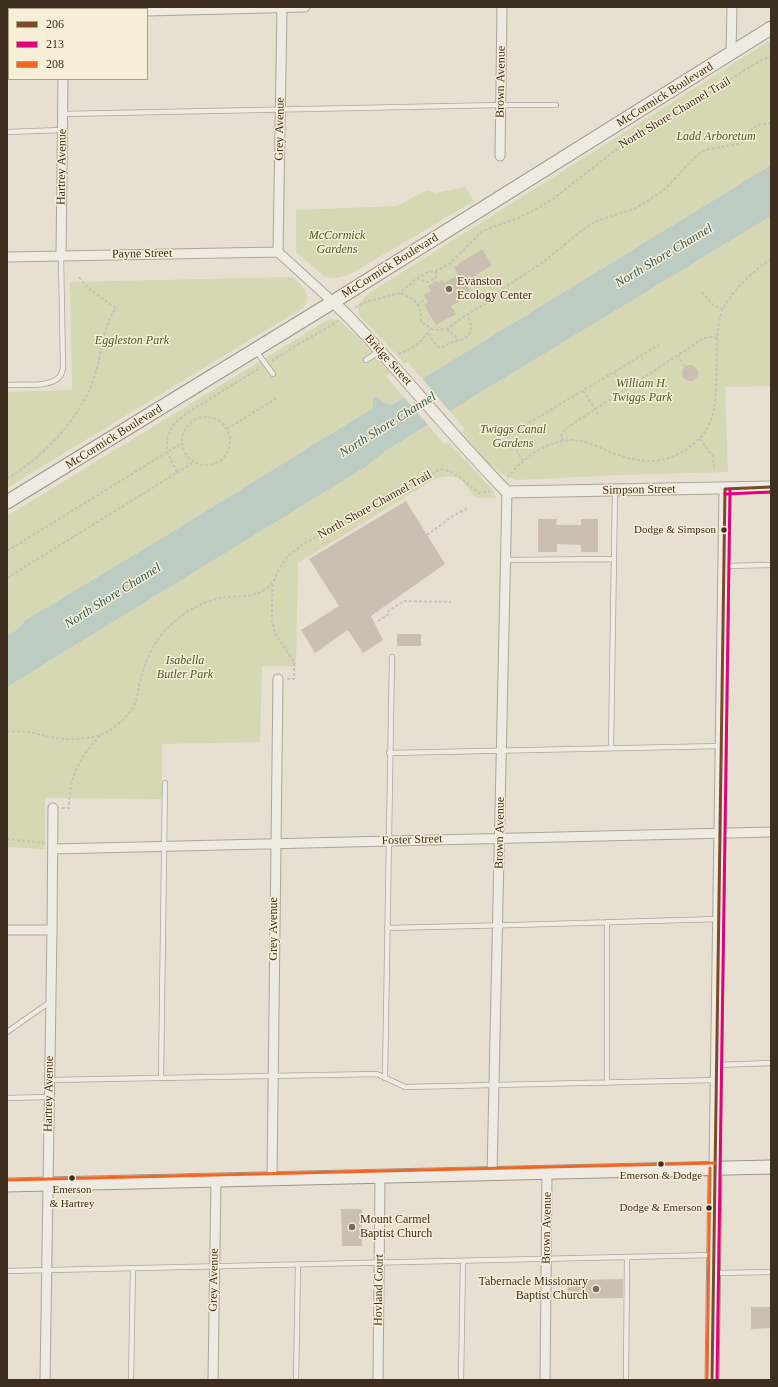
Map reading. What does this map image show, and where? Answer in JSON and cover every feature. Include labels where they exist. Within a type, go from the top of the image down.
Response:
[{"type":"main road","name":"McCormick Boulevard","points":[[7,502],[333,302],[771,28]]},
{"type":"main road","points":[[7,1185],[771,1167]]},
{"type":"main road","points":[[712,1380],[715,1168]]},
{"type":"street","name":"Grey Avenue","points":[[278,252],[282,7]]},
{"type":"street","points":[[148,11],[305,7]]},
{"type":"street","name":"Brown Avenue","points":[[500,156],[502,7]]},
{"type":"street","points":[[731,53],[732,7]]},
{"type":"street","name":"Hartrey Avenue","points":[[61,256],[63,80]]},
{"type":"street","name":"Bridge Street","points":[[278,252],[347,314],[455,436],[507,492]]},
{"type":"street","name":"Payne Street","points":[[7,257],[278,252]]},
{"type":"street","name":"Simpson Street","points":[[507,492],[771,487]]},
{"type":"street","points":[[715,1168],[725,489]]},
{"type":"street","name":"Brown Avenue","points":[[492,1174],[507,492]]},
{"type":"street","name":"Grey Avenue","points":[[272,1178],[278,679]]},
{"type":"street","name":"Hartrey Avenue","points":[[45,1380],[53,808]]},
{"type":"street","name":"Foster Street","points":[[53,849],[771,832]]},
{"type":"street","points":[[7,930],[52,930]]},
{"type":"street","name":"Brown Avenue","points":[[544,1380],[547,1173]]},
{"type":"street","name":"Hovland Court","points":[[378,1380],[380,1177]]},
{"type":"street","name":"Grey Avenue","points":[[212,1380],[216,1179]]},
{"type":"lane","points":[[62,114],[556,105]]},
{"type":"lane","points":[[7,132],[62,130]]},
{"type":"lane","points":[[7,385],[41,384],[52,382],[60,376],[63,366],[61,256]]},
{"type":"lane","points":[[255,350],[274,374]]},
{"type":"lane","points":[[366,360],[380,351]]},
{"type":"lane","points":[[612,748],[615,490]]},
{"type":"lane","points":[[506,560],[614,559]]},
{"type":"lane","points":[[724,566],[771,566]]},
{"type":"lane","points":[[385,1078],[389,753],[392,657]]},
{"type":"lane","points":[[389,753],[721,746]]},
{"type":"lane","points":[[162,1078],[165,783]]},
{"type":"lane","points":[[387,928],[719,919]]},
{"type":"lane","points":[[607,922],[607,1083]]},
{"type":"lane","points":[[7,1032],[51,1002]]},
{"type":"lane","points":[[717,1065],[771,1063]]},
{"type":"lane","points":[[49,1080],[377,1074],[406,1087],[716,1080]]},
{"type":"lane","points":[[7,1098],[49,1097]]},
{"type":"lane","points":[[7,1271],[714,1255]]},
{"type":"lane","points":[[626,1380],[627,1257]]},
{"type":"lane","points":[[461,1380],[463,1261]]},
{"type":"lane","points":[[296,1380],[298,1265]]},
{"type":"lane","points":[[131,1380],[133,1268]]},
{"type":"lane","points":[[714,1273],[771,1272]]},
{"type":"path","name":"North Shore Channel Trail","points":[[358,306],[373,300],[400,293],[417,278],[426,273],[436,271],[451,263],[482,231],[511,221],[533,211],[553,199],[632,138],[665,120],[771,56]]},
{"type":"path","points":[[400,293],[410,297],[420,310],[421,322],[431,328],[430,329],[439,330],[446,328],[493,299],[504,288],[542,262],[585,228],[599,220],[634,209],[659,194],[697,155],[705,150],[738,144],[743,141],[749,131],[758,126],[771,124]]},
{"type":"path","points":[[509,476],[523,461],[541,449],[563,441],[572,440],[582,442],[624,458],[651,462],[674,456],[700,440],[708,427],[715,401],[718,338],[720,320],[724,309],[734,293],[757,270],[771,260]]},
{"type":"path","points":[[417,278],[427,282],[436,278],[436,271]]},
{"type":"path","points":[[7,479],[39,456],[61,434],[78,410],[93,381],[105,335],[112,313],[116,308],[93,292],[79,277]]},
{"type":"path","points":[[702,292],[713,305],[724,309]]},
{"type":"path","points":[[417,306],[426,299]]},
{"type":"path","points":[[428,334],[438,347],[443,347],[452,342],[464,339],[470,335],[472,327],[467,314]]},
{"type":"path","points":[[177,472],[167,452],[167,440],[173,425],[194,409],[338,321]]},
{"type":"path","points":[[446,328],[459,340]]},
{"type":"path","points":[[398,354],[410,350],[417,345],[428,334],[430,329]]},
{"type":"path","points":[[563,441],[561,436],[564,429],[704,338],[718,338]]},
{"type":"path","points":[[523,461],[507,436],[659,345]]},
{"type":"path","points":[[678,355],[685,367]]},
{"type":"path","points":[[614,372],[626,390]]},
{"type":"path","points":[[583,391],[598,414]]},
{"type":"path","points":[[618,395],[622,400]]},
{"type":"path","points":[[227,429],[277,398]]},
{"type":"path","points":[[207,417],[214,419],[227,429],[230,436],[228,452],[224,458],[217,463],[201,465],[194,462],[184,451],[182,443],[186,428],[199,418],[207,417]]},
{"type":"path","points":[[700,440],[713,456],[714,470]]},
{"type":"path","points":[[7,551],[182,443]]},
{"type":"path","points":[[7,578],[194,462]]},
{"type":"path","name":"North Shore Channel Trail","points":[[278,679],[294,679],[294,662],[275,633],[272,621],[272,597],[274,583],[277,573],[286,559],[302,545],[440,469],[449,470],[460,476],[479,493],[490,491]]},
{"type":"path","points":[[427,535],[460,511],[469,508]]},
{"type":"path","points":[[53,808],[69,808],[71,783],[75,771],[88,748],[101,735],[116,726],[128,715],[136,703],[144,665],[160,636],[184,613],[212,601],[226,597],[253,595],[263,591],[274,583]]},
{"type":"path","points":[[378,621],[389,614],[388,611],[404,601],[451,602]]},
{"type":"path","points":[[7,732],[26,731],[56,738],[72,739],[101,735]]},
{"type":"path","points":[[7,839],[45,843],[53,849]]},
{"type":"green space","name":"Ladd Arboretum","points":[[771,40],[771,165],[422,379],[408,362],[405,364],[360,316],[358,309],[360,303],[369,293]]},
{"type":"green space","name":"McCormick Gardens","points":[[465,187],[474,201],[349,275],[336,278],[325,277],[296,252],[296,210],[397,206],[427,190],[436,193]]},
{"type":"green space","name":"William H. Twiggs Park","points":[[771,216],[771,386],[725,387],[728,472],[518,480],[501,473],[494,468],[462,432],[465,429],[450,411]]},
{"type":"green space","name":"Eggleston Park","points":[[293,277],[303,287],[307,294],[304,307],[7,488],[7,392],[72,390],[70,282]]},
{"type":"green space","points":[[329,319],[339,320],[358,338],[390,373],[386,376],[403,397],[390,404],[376,396],[373,398],[373,408],[26,620],[15,631],[7,636],[7,516]]},
{"type":"green space","name":"Isabella Butler Park","points":[[428,425],[444,444],[448,442],[492,489],[496,498],[476,496],[458,478],[447,476],[436,479],[298,563],[296,666],[262,666],[260,742],[162,744],[162,799],[45,798],[45,849],[7,847],[7,687],[367,466],[384,452]]},
{"type":"water","name":"North Shore Channel","points":[[771,165],[771,216],[450,411],[384,452],[367,466],[7,687],[7,636],[15,631],[26,620],[373,408],[373,398],[376,396],[388,404],[398,401],[422,379]]},
{"type":"pier","points":[[421,377],[451,413],[429,426],[402,395]]},
{"type":"building","name":"Evanston Ecology Center","points":[[482,249],[492,265],[465,282],[472,294],[451,306],[456,314],[436,325],[424,305],[428,302],[424,295],[431,291],[428,286],[436,281],[438,283],[442,280],[444,283],[458,275],[454,267]]},
{"type":"building","points":[[690,365],[696,367],[698,373],[696,379],[690,381],[684,379],[682,373],[684,367]]},
{"type":"building","points":[[406,501],[445,564],[371,616],[383,640],[363,653],[348,630],[315,653],[301,630],[339,606],[309,559]]},
{"type":"building","points":[[538,519],[557,519],[556,525],[581,525],[581,519],[598,519],[598,552],[581,552],[581,545],[557,544],[557,552],[538,552]]},
{"type":"building","points":[[397,634],[421,634],[421,646],[397,646]]},
{"type":"building","name":"Mount Carmel Baptist Church","points":[[341,1209],[362,1209],[362,1246],[342,1246]]},
{"type":"building","name":"Tabernacle Missionary Baptist Church","points":[[623,1279],[623,1298],[568,1299],[567,1280]]},
{"type":"building","points":[[751,1307],[771,1307],[771,1328],[751,1329]]},
{"type":"transit line","name":"206","points":[[725,489],[771,487]]},
{"type":"transit line","name":"206","points":[[712,1380],[725,489]]},
{"type":"transit line","name":"213","points":[[717,1380],[730,489]]},
{"type":"transit line","name":"213","points":[[725,494],[771,492]]},
{"type":"transit line","name":"208","points":[[7,1180],[715,1163]]},
{"type":"transit line","name":"208","points":[[707,1380],[710,1168]]},
{"type":"place","name":"Evanston Ecology Center","points":[[449,289]]},
{"type":"place","name":"Dodge & Simpson","points":[[724,530]]},
{"type":"place","name":"Emerson & Dodge","points":[[661,1164]]},
{"type":"place","name":"Emerson & Hartrey","points":[[72,1178]]},
{"type":"place","name":"Dodge & Emerson","points":[[709,1208]]},
{"type":"place","name":"Mount Carmel Baptist Church","points":[[352,1227]]},
{"type":"place","name":"Tabernacle Missionary Baptist Church","points":[[596,1289]]},
{"type":"park label","name":"Twiggs Canal Gardens","points":[[513,437]]}]
